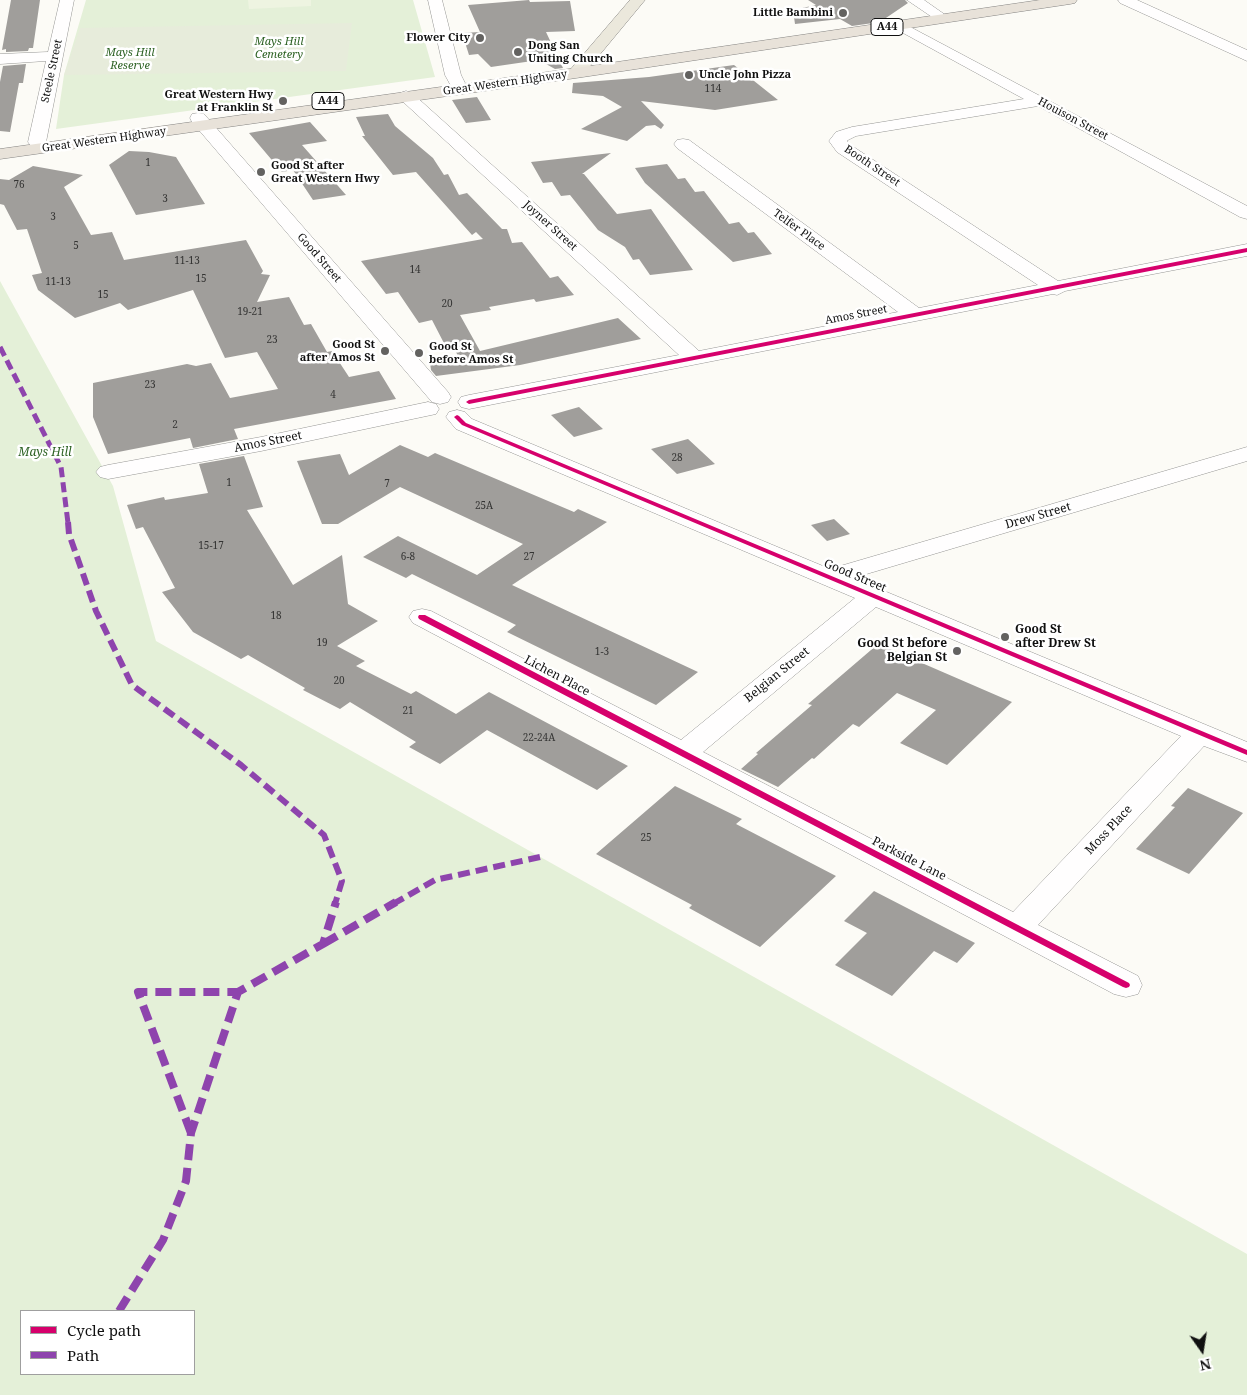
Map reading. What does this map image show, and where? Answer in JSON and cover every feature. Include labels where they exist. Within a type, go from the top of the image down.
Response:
[{"type":"highway","name":"Great Western Highway","points":[[0,147],[406,96],[1036,0]]},
{"type":"highway","name":"Great Western Highway","points":[[0,154],[457,83],[580,69],[1070,0]]},
{"type":"main road","points":[[580,69],[638,0]]},
{"type":"street","name":"Steele Street","points":[[38,142],[67,0]]},
{"type":"street","points":[[435,0],[453,75],[457,83]]},
{"type":"street","points":[[914,0],[937,14]]},
{"type":"street","points":[[1125,0],[1247,56]]},
{"type":"street","name":"Houison Street","points":[[899,25],[1247,213]]},
{"type":"street","points":[[0,59],[55,56]]},
{"type":"street","name":"Joyner Street","points":[[406,96],[694,356]]},
{"type":"street","name":"Booth Street","points":[[1041,102],[852,132],[842,136],[838,141],[843,148],[1057,289]]},
{"type":"street","name":"Good Street","points":[[201,122],[434,403]]},
{"type":"street","name":"Telfer Place","points":[[683,144],[915,315]]},
{"type":"street","name":"Amos Street","points":[[463,409],[694,356],[1057,289],[1247,250]]},
{"type":"street","points":[[434,403],[433,415],[440,417],[463,409]]},
{"type":"street","name":"Amos Street","points":[[108,472],[270,442],[434,403]]},
{"type":"street","name":"Good Street","points":[[463,409],[464,424],[1247,753]]},
{"type":"street","name":"Drew Street","points":[[829,577],[1247,454]]},
{"type":"street","name":"Belgian Street","points":[[682,754],[873,596]]},
{"type":"street","name":"Lichen Place","points":[[422,617],[682,754]]},
{"type":"street","name":"Moss Place","points":[[1018,927],[1200,733]]},
{"type":"street","name":"Parkside Lane","points":[[682,754],[1126,984]]},
{"type":"green space","name":"Mays Hill Reserve","points":[[86,0],[413,0],[435,77],[56,129],[64,75]]},
{"type":"green space","points":[[248,0],[311,0],[311,6],[249,9]]},
{"type":"green space","name":"Mays Hill Cemetery","points":[[352,23],[346,71],[64,75],[80,28]]},
{"type":"green space","name":"Mays Hill","points":[[0,281],[113,486],[156,641],[1247,1254],[1247,1395],[0,1395]]},
{"type":"building","points":[[11,0],[40,0],[33,48],[29,48],[28,51],[6,52],[6,49],[2,50]]},
{"type":"building","points":[[529,0],[530,2],[570,1],[575,31],[546,32],[563,68],[555,69],[539,60],[491,67],[478,54],[469,55],[462,33],[480,32],[468,5]]},
{"type":"building","points":[[808,0],[905,0],[908,3],[880,22],[852,26],[840,19],[795,24],[793,10],[816,5]]},
{"type":"building","points":[[26,64],[23,83],[19,83],[10,132],[0,131],[0,82],[3,66]]},
{"type":"building","points":[[734,65],[778,100],[715,110],[641,101],[664,125],[661,129],[655,125],[646,126],[627,141],[581,129],[622,107],[603,96],[572,93],[573,83],[649,77]]},
{"type":"building","points":[[477,97],[491,120],[466,123],[452,100]]},
{"type":"building","points":[[388,114],[395,126],[433,158],[444,175],[448,174],[459,195],[467,193],[502,229],[507,229],[512,243],[522,242],[550,278],[558,276],[574,295],[536,302],[534,299],[489,307],[491,310],[460,315],[480,351],[618,318],[641,339],[520,365],[436,376],[431,370],[430,363],[458,356],[454,348],[447,349],[432,320],[419,323],[398,292],[386,294],[361,261],[483,239],[476,232],[472,235],[416,172],[393,175],[362,136],[365,136],[356,117]]},
{"type":"building","points":[[310,122],[327,141],[302,145],[346,195],[313,200],[293,170],[282,172],[249,133]]},
{"type":"building","points":[[129,151],[149,152],[176,157],[205,204],[136,215],[109,165]]},
{"type":"building","points":[[611,153],[582,174],[584,174],[617,214],[651,209],[693,270],[650,275],[639,259],[633,260],[625,247],[598,230],[570,195],[561,196],[552,182],[543,183],[531,162]]},
{"type":"building","points":[[667,164],[678,179],[685,178],[695,192],[704,191],[729,224],[739,222],[748,233],[754,232],[772,254],[733,262],[645,183],[635,168]]},
{"type":"building","points":[[33,166],[83,175],[64,187],[91,235],[112,232],[124,260],[246,240],[263,271],[261,274],[270,275],[257,302],[289,297],[304,325],[311,324],[327,352],[332,351],[349,377],[379,371],[396,399],[234,429],[238,439],[193,448],[190,438],[108,454],[93,417],[93,383],[187,364],[196,366],[211,363],[230,398],[278,389],[257,352],[225,358],[193,290],[128,310],[120,303],[75,318],[38,290],[32,275],[42,273],[27,229],[17,230],[4,205],[0,204],[0,179],[9,180]]},
{"type":"building","points":[[579,407],[603,429],[574,437],[551,415]]},
{"type":"building","points":[[688,439],[715,464],[677,474],[651,449]]},
{"type":"building","points":[[400,445],[428,457],[435,453],[574,512],[578,509],[607,522],[512,585],[698,672],[656,705],[507,632],[516,625],[412,574],[406,578],[363,557],[398,536],[477,575],[523,544],[400,487],[338,524],[322,524],[297,461],[340,454],[349,475]]},
{"type":"building","points":[[244,456],[263,507],[247,510],[293,585],[342,555],[348,604],[378,621],[337,646],[365,661],[356,666],[411,694],[416,691],[456,714],[489,692],[628,766],[597,790],[487,730],[440,764],[409,747],[416,742],[350,702],[340,709],[303,690],[305,688],[248,655],[241,659],[193,632],[162,592],[175,588],[143,527],[136,529],[127,505],[164,497],[165,500],[208,493],[199,464]]},
{"type":"building","points":[[834,519],[850,534],[827,541],[811,525]]},
{"type":"building","points":[[878,644],[1012,702],[947,765],[900,743],[936,710],[897,693],[859,727],[853,724],[814,759],[812,758],[778,787],[741,769],[758,754],[756,753],[812,705],[808,704]]},
{"type":"building","points":[[675,786],[742,819],[736,824],[836,876],[760,947],[689,908],[692,905],[596,854]]},
{"type":"building","points":[[1188,788],[1243,813],[1189,874],[1136,849],[1175,807],[1171,806]]},
{"type":"building","points":[[874,891],[975,943],[957,963],[934,951],[892,996],[835,965],[867,933],[844,921]]},
{"type":"marked path","points":[[0,347],[61,467],[69,534],[96,611],[132,685],[241,765],[324,835],[342,881],[323,944],[238,992],[191,1133],[186,1181],[163,1240],[120,1310]]},
{"type":"marked path","points":[[323,944],[435,880],[540,857]]},
{"type":"marked path","points":[[191,1133],[138,992],[238,992]]},
{"type":"cycle path","points":[[469,402],[1247,250]]},
{"type":"cycle path","points":[[457,417],[464,424],[1247,753]]},
{"type":"cycle path","points":[[422,617],[1126,985]]},
{"type":"place","name":"Little Bambini","points":[[843,13]]},
{"type":"place","name":"Flower City","points":[[480,38]]},
{"type":"place","name":"Dong San Uniting Church","points":[[518,52]]},
{"type":"place","name":"Uncle John Pizza","points":[[689,75]]},
{"type":"place","name":"Great Western Hwy at Franklin St","points":[[283,101]]},
{"type":"place","name":"Good St after Great Western Hwy","points":[[261,172]]},
{"type":"place","name":"Good St after Amos St","points":[[385,351]]},
{"type":"place","name":"Good St before Amos St","points":[[419,353]]},
{"type":"place","name":"Good St after Drew St","points":[[1005,637]]},
{"type":"place","name":"Good St before Belgian St","points":[[957,651]]}]
